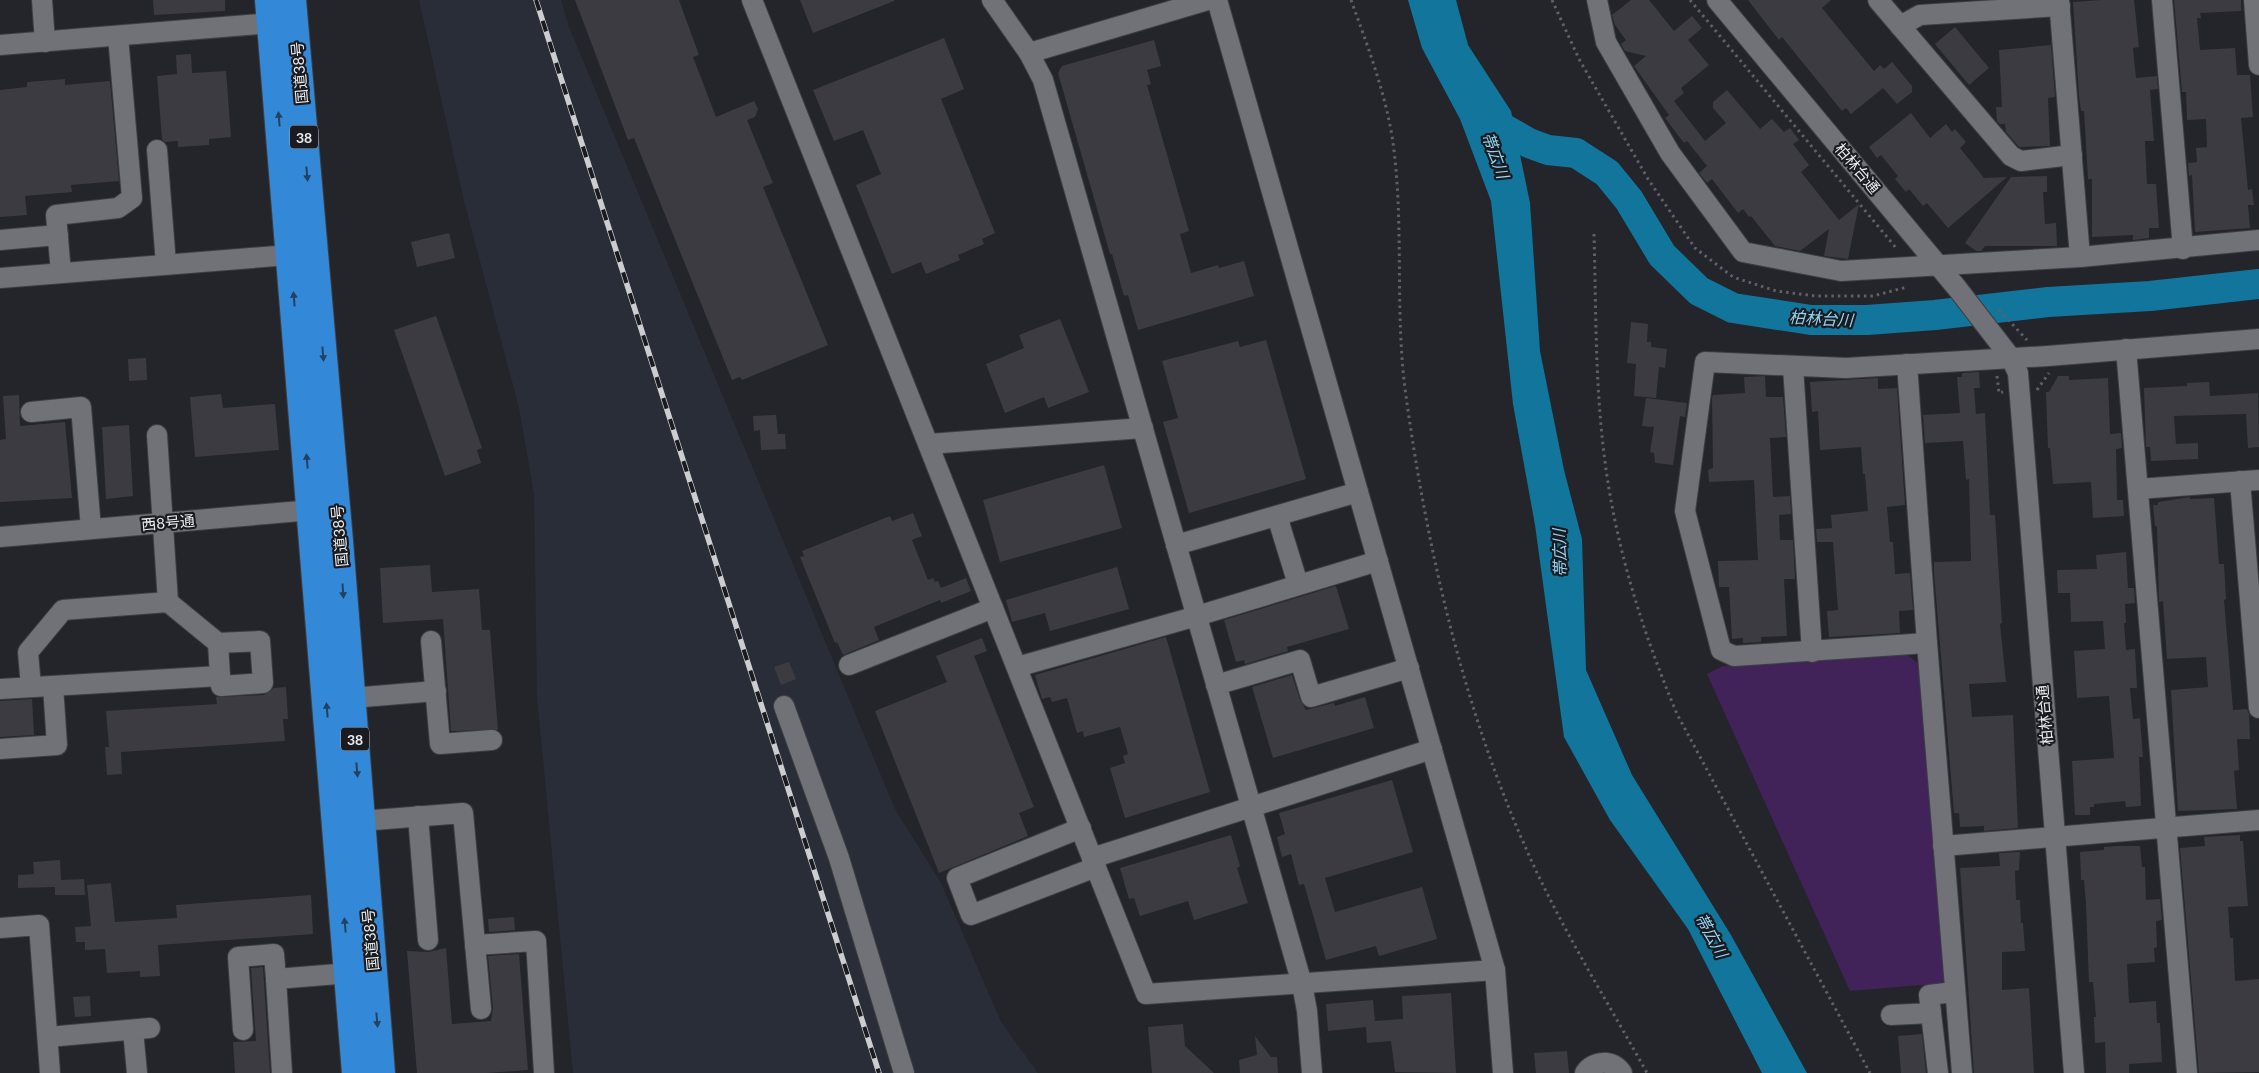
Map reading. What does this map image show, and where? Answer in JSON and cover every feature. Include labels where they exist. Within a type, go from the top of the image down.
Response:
[{"type":"highway","name":"国道38号","points":[[281,11],[324,509],[361,972],[381,1073]]},
{"type":"highway","name":"国道38号","points":[[324,509],[351,698],[361,821],[361,972],[356,1073]]},
{"type":"street","points":[[42,0],[45,42]]},
{"type":"street","points":[[752,0],[1146,994],[1495,970]]},
{"type":"street","points":[[992,0],[1030,53],[1043,80],[1302,984],[1307,1011],[1312,1073]]},
{"type":"street","points":[[1030,53],[1208,0]]},
{"type":"street","points":[[1217,0],[1495,970],[1503,1073]]},
{"type":"street","points":[[1597,0],[1606,42],[1660,136],[1670,153],[1743,252],[1841,271],[2080,257],[2183,249],[2259,240]]},
{"type":"street","name":"柏林台通","points":[[1717,0],[1957,288],[2012,358],[2018,373],[2074,1073]]},
{"type":"street","points":[[1878,0],[2011,156],[2021,161],[2072,156]]},
{"type":"street","points":[[2162,0],[2183,249]]},
{"type":"street","points":[[2254,0],[2259,65]]},
{"type":"street","points":[[1900,26],[1920,16],[2060,3],[2080,257]]},
{"type":"street","points":[[0,45],[118,36],[281,11]]},
{"type":"street","points":[[61,273],[56,215],[118,208],[132,198],[118,36]]},
{"type":"street","points":[[157,150],[166,264]]},
{"type":"street","points":[[0,240],[58,235]]},
{"type":"street","points":[[0,278],[302,254]]},
{"type":"street","points":[[1926,643],[1734,656],[1721,650],[1685,511],[1705,362],[1846,368],[2012,358],[2259,339]]},
{"type":"street","points":[[2126,349],[2187,1073]]},
{"type":"street","points":[[1907,364],[1926,643],[1962,1073]]},
{"type":"street","points":[[1793,367],[1812,652]]},
{"type":"street","points":[[31,412],[81,407],[92,529]]},
{"type":"street","points":[[929,444],[1143,428]]},
{"type":"street","points":[[157,435],[168,602]]},
{"type":"street","points":[[2138,489],[2250,480],[2259,708]]},
{"type":"street","points":[[1176,545],[1358,492]]},
{"type":"street","name":"西8号通","points":[[0,536],[324,509]]},
{"type":"street","points":[[1277,516],[1298,584]]},
{"type":"street","points":[[1017,667],[1197,616],[1378,561]]},
{"type":"street","points":[[31,687],[28,652],[63,610],[168,602],[218,643],[260,641],[263,683],[221,686],[218,643]]},
{"type":"street","points":[[849,665],[993,608]]},
{"type":"street","points":[[432,641],[440,744],[492,740]]},
{"type":"street","points":[[1216,685],[1300,660],[1311,697],[1409,668]]},
{"type":"street","points":[[0,689],[220,676]]},
{"type":"street","points":[[0,749],[57,744],[53,686]]},
{"type":"street","points":[[351,698],[436,691]]},
{"type":"street","points":[[784,706],[838,858],[904,1073]]},
{"type":"street","points":[[1081,828],[957,878],[971,915],[1094,862],[1432,749]]},
{"type":"street","points":[[361,821],[463,813],[481,1009]]},
{"type":"street","points":[[418,816],[428,940]]},
{"type":"street","points":[[1942,846],[2259,820]]},
{"type":"street","points":[[0,928],[40,925],[50,1073]]},
{"type":"street","points":[[475,945],[536,941],[544,1073]]},
{"type":"street","points":[[244,1030],[238,957],[274,954],[282,1073]]},
{"type":"street","points":[[276,980],[361,972]]},
{"type":"street","points":[[1938,1073],[1929,995],[1954,992]]},
{"type":"street","points":[[1891,1015],[1931,1012]]},
{"type":"street","points":[[48,1036],[142,1029],[137,1073]]},
{"type":"street","points":[[1585,1073],[1595,1064],[1610,1063],[1618,1067],[1622,1073]]},
{"type":"path","points":[[1351,0],[1369,48],[1392,136],[1405,392],[1429,530],[1447,612],[1490,762],[1525,847],[1579,952],[1647,1073]]},
{"type":"path","points":[[1690,0],[1912,267]]},
{"type":"path","points":[[1594,234],[1603,447],[1631,590],[1652,655],[1678,714],[1870,1073]]},
{"type":"path","points":[[2019,334],[2027,340]]},
{"type":"shaded area","points":[[419,0],[561,0],[569,27],[895,809],[941,883],[1001,1022],[1038,1073],[573,1073],[537,697],[534,494],[519,408],[464,201]]},
{"type":"shaded area","points":[[1905,653],[1920,665],[1944,983],[1850,991],[1707,674],[1723,666]]},
{"type":"water","name":"帯広川","points":[[1408,0],[1456,0],[1468,45],[1511,111],[1530,203],[1540,351],[1564,470],[1582,539],[1586,670],[1632,775],[1731,935],[1807,1073],[1762,1073],[1688,929],[1610,820],[1564,737],[1535,525],[1513,404],[1491,201],[1460,119],[1422,48]]},
{"type":"building","points":[[153,0],[225,0],[225,11],[154,15]]},
{"type":"building","points":[[575,0],[679,0],[699,55],[693,57],[716,117],[754,101],[758,109],[755,117],[747,120],[773,183],[763,187],[828,345],[742,380],[740,377],[732,380],[634,138],[628,140]]},
{"type":"building","points":[[800,0],[894,0],[894,1],[813,33]]},
{"type":"building","points":[[1631,0],[1649,0],[1674,31],[1692,16],[1702,28],[1688,40],[1709,65],[1681,88],[1684,93],[1674,101],[1705,141],[1726,123],[1713,108],[1713,102],[1727,90],[1760,129],[1772,119],[1784,132],[1790,128],[1799,140],[1793,144],[1809,165],[1801,172],[1839,220],[1859,204],[1848,259],[1824,256],[1829,229],[1800,251],[1775,246],[1751,216],[1749,217],[1743,209],[1738,213],[1712,179],[1707,183],[1699,173],[1707,166],[1687,141],[1684,143],[1665,118],[1669,115],[1634,66],[1646,56],[1625,51],[1621,44],[1626,40],[1615,25],[1612,15]]},
{"type":"building","points":[[1748,0],[1831,0],[1822,8],[1874,71],[1880,65],[1884,69],[1892,62],[1912,86],[1912,92],[1897,104],[1883,88],[1851,114],[1846,108],[1842,111],[1782,37],[1779,40]]},
{"type":"building","points":[[2134,0],[2139,47],[2133,48],[2136,78],[2157,76],[2158,89],[2150,90],[2154,141],[2145,141],[2147,184],[2156,184],[2159,228],[2149,228],[2149,238],[2133,240],[2133,235],[2092,237],[2092,179],[2088,179],[2084,111],[2081,111],[2079,96],[2073,2]]},
{"type":"building","points":[[2174,0],[2241,0],[2241,11],[2200,13],[2201,18],[2197,18],[2200,50],[2235,48],[2237,75],[2250,75],[2253,117],[2241,118],[2248,190],[2252,189],[2254,205],[2248,205],[2250,228],[2195,232],[2192,175],[2189,176],[2188,163],[2197,162],[2196,148],[2207,147],[2206,119],[2187,120],[2186,92],[2182,92]]},
{"type":"building","points":[[1955,27],[1989,68],[1969,85],[1935,44]]},
{"type":"building","points":[[944,38],[964,89],[941,99],[995,233],[982,239],[984,244],[958,255],[960,260],[926,274],[921,262],[892,274],[856,185],[881,174],[863,130],[834,141],[813,90]]},
{"type":"building","points":[[1154,40],[1161,66],[1147,70],[1151,84],[1147,85],[1189,231],[1180,234],[1191,273],[1218,265],[1219,268],[1244,261],[1254,296],[1138,330],[1128,295],[1124,296],[1112,254],[1110,254],[1058,73],[1062,66]]},
{"type":"building","points":[[2051,45],[2055,97],[2048,98],[2050,146],[2019,147],[2006,132],[2005,124],[2000,124],[1997,121],[1996,107],[2002,107],[1999,50]]},
{"type":"building","points":[[191,54],[192,73],[226,71],[231,137],[209,139],[209,145],[178,147],[178,141],[165,142],[162,139],[157,76],[177,74],[176,55]]},
{"type":"building","points":[[65,79],[65,85],[110,81],[119,181],[71,185],[72,192],[25,196],[27,215],[0,217],[0,90],[27,87],[27,82]]},
{"type":"building","points":[[1911,113],[1930,138],[1946,124],[1952,132],[1955,129],[1966,142],[1960,148],[1984,178],[2007,177],[1948,228],[1927,203],[1923,206],[1909,189],[1906,192],[1895,179],[1898,176],[1881,155],[1877,158],[1869,147]]},
{"type":"building","points":[[2047,176],[2047,192],[2043,192],[2045,224],[2056,223],[2057,246],[1985,246],[1981,251],[1976,251],[1965,243],[2011,177]]},
{"type":"building","points":[[449,233],[455,258],[417,267],[411,242]]},
{"type":"building","points":[[436,316],[482,448],[477,450],[481,463],[445,476],[394,330]]},
{"type":"building","points":[[1060,319],[1089,392],[1048,408],[1044,397],[1005,413],[986,364],[1024,348],[1019,335]]},
{"type":"building","points":[[1631,322],[1648,324],[1647,342],[1651,342],[1651,347],[1667,349],[1665,368],[1659,367],[1656,398],[1634,396],[1636,364],[1627,363]]},
{"type":"building","points":[[1266,340],[1306,479],[1189,513],[1163,422],[1178,418],[1162,361],[1238,341],[1240,347]]},
{"type":"building","points":[[146,358],[147,380],[129,381],[128,359]]},
{"type":"building","points":[[1979,372],[1980,388],[1974,388],[1976,414],[1985,413],[1990,515],[1995,515],[2002,623],[2000,624],[2006,682],[1969,684],[1972,717],[2013,715],[2018,828],[1984,831],[1984,826],[1960,827],[1959,813],[1954,813],[1934,572],[1934,562],[1971,561],[1969,479],[1966,480],[1963,441],[1925,443],[1923,415],[1960,413],[1957,377],[1962,377],[1962,373]]},
{"type":"building","points":[[1765,376],[1766,397],[1783,397],[1786,437],[1770,438],[1773,497],[1790,496],[1791,514],[1779,515],[1780,540],[1793,540],[1795,579],[1784,579],[1787,636],[1761,637],[1761,642],[1743,643],[1743,638],[1732,639],[1729,587],[1719,587],[1718,561],[1758,560],[1754,480],[1709,482],[1708,470],[1713,468],[1712,398],[1713,395],[1745,393],[1744,377]]},
{"type":"building","points":[[2058,376],[2069,376],[2069,380],[2108,378],[2110,434],[2121,433],[2122,448],[2116,449],[2117,500],[2123,500],[2124,516],[2093,518],[2091,482],[2053,484],[2050,448],[2048,448],[2046,392],[2049,392]]},
{"type":"building","points":[[1878,378],[1878,389],[1897,388],[1905,505],[1887,507],[1890,542],[1893,542],[1895,574],[1910,573],[1913,610],[1899,611],[1900,633],[1829,637],[1827,611],[1838,610],[1833,542],[1817,542],[1816,529],[1832,528],[1831,515],[1868,511],[1861,447],[1820,450],[1818,411],[1812,412],[1810,382]]},
{"type":"building","points":[[2209,382],[2210,396],[2258,393],[2259,447],[2248,448],[2246,414],[2174,416],[2176,444],[2198,443],[2198,459],[2151,461],[2150,447],[2146,447],[2144,388],[2187,386],[2187,383]]},
{"type":"building","points":[[221,394],[223,408],[275,404],[279,450],[195,457],[190,397]]},
{"type":"building","points":[[19,395],[20,426],[65,422],[72,498],[0,502],[0,440],[6,439],[3,396]]},
{"type":"building","points":[[1646,398],[1687,403],[1685,417],[1680,416],[1673,465],[1655,463],[1654,453],[1650,452],[1654,427],[1642,426]]},
{"type":"building","points":[[776,415],[778,434],[785,434],[786,449],[761,450],[760,430],[754,431],[753,416]]},
{"type":"building","points":[[129,425],[133,496],[106,499],[102,427]]},
{"type":"building","points":[[1104,465],[1122,528],[1000,562],[983,500]]},
{"type":"building","points":[[2190,497],[2190,499],[2214,498],[2219,564],[2224,564],[2226,599],[2224,600],[2233,710],[2247,709],[2249,714],[2250,739],[2237,739],[2239,770],[2234,771],[2237,809],[2178,811],[2171,690],[2208,687],[2206,657],[2167,659],[2163,601],[2159,602],[2157,526],[2155,526],[2153,505],[2158,505],[2158,502]]},
{"type":"building","points":[[913,513],[922,536],[912,540],[928,580],[933,578],[935,582],[938,581],[941,588],[966,578],[971,591],[941,603],[940,600],[874,627],[879,640],[843,655],[837,642],[835,643],[800,557],[804,556],[802,551],[890,516],[892,521]]},
{"type":"building","points":[[2126,552],[2128,588],[2134,588],[2135,603],[2125,604],[2126,623],[2124,623],[2126,650],[2135,649],[2137,688],[2130,688],[2133,719],[2140,718],[2143,757],[2139,757],[2141,806],[2126,807],[2125,801],[2094,804],[2094,807],[2090,807],[2090,815],[2075,815],[2072,761],[2114,758],[2109,696],[2077,698],[2074,651],[2105,649],[2103,621],[2071,622],[2070,593],[2058,593],[2057,570],[2097,569],[2096,555]]},
{"type":"building","points":[[430,565],[432,592],[479,589],[482,630],[490,630],[498,730],[451,731],[443,619],[383,623],[380,568]]},
{"type":"building","points":[[1117,567],[1129,609],[1050,631],[1045,613],[1012,622],[1006,600]]},
{"type":"building","points":[[1336,586],[1349,629],[1287,647],[1288,651],[1245,664],[1244,660],[1236,662],[1224,620]]},
{"type":"building","points":[[1166,637],[1210,792],[1125,818],[1110,768],[1125,763],[1123,756],[1128,754],[1120,727],[1084,737],[1083,731],[1077,733],[1067,698],[1052,702],[1050,697],[1042,699],[1035,675]]},
{"type":"building","points":[[982,638],[987,651],[974,656],[1034,807],[1019,813],[1028,836],[939,873],[875,711],[947,682],[936,656]]},
{"type":"building","points":[[789,662],[796,679],[781,685],[774,667]]},
{"type":"building","points":[[1292,675],[1300,700],[1306,710],[1334,703],[1335,706],[1365,697],[1374,728],[1273,758],[1252,687]]},
{"type":"building","points":[[286,687],[288,719],[283,719],[285,741],[121,752],[122,774],[107,775],[105,747],[109,747],[106,711],[217,704],[216,697],[264,695],[274,688]]},
{"type":"building","points":[[32,699],[34,735],[0,737],[0,701]]},
{"type":"building","points":[[1392,780],[1413,852],[1325,878],[1335,912],[1422,887],[1437,939],[1379,956],[1376,946],[1326,960],[1304,884],[1299,885],[1291,854],[1282,857],[1277,837],[1285,834],[1279,813]]},
{"type":"building","points":[[1231,835],[1240,866],[1237,868],[1248,903],[1194,920],[1188,901],[1140,916],[1134,898],[1129,899],[1120,868]]},
{"type":"building","points":[[2240,835],[2240,841],[2243,841],[2248,906],[2228,907],[2230,938],[2233,938],[2235,981],[2259,979],[2259,1072],[2199,1073],[2180,848],[2205,846],[2204,837]]},
{"type":"building","points":[[2140,846],[2142,867],[2145,867],[2146,900],[2160,899],[2162,920],[2156,921],[2157,947],[2154,948],[2155,962],[2127,964],[2129,1003],[2156,1001],[2157,1023],[2160,1023],[2162,1062],[2129,1064],[2129,1073],[2106,1073],[2105,1042],[2095,1043],[2094,1017],[2096,1017],[2093,982],[2089,982],[2086,904],[2084,880],[2081,880],[2080,852],[2104,850],[2104,847]]},
{"type":"building","points":[[2020,852],[2019,870],[2015,871],[2016,900],[2020,900],[2025,951],[2002,952],[2002,990],[2029,988],[2034,1073],[1974,1073],[1960,868],[2000,866],[1999,853]]},
{"type":"building","points":[[60,860],[61,880],[84,879],[85,895],[55,895],[55,887],[18,888],[18,875],[34,874],[33,862]]},
{"type":"building","points":[[111,883],[115,922],[177,918],[176,905],[311,895],[313,934],[158,945],[160,976],[140,977],[140,971],[107,973],[105,949],[85,950],[85,942],[76,942],[75,927],[91,926],[87,885]]},
{"type":"building","points":[[514,917],[515,930],[489,932],[488,919]]},
{"type":"building","points":[[446,948],[452,1024],[491,1021],[493,1008],[488,956],[519,954],[528,1070],[487,1073],[417,1073],[407,951],[429,952]]},
{"type":"building","points":[[263,967],[270,1073],[235,1073],[233,1042],[256,1041],[251,968]]},
{"type":"building","points":[[1451,993],[1456,1073],[1395,1072],[1391,1041],[1367,1043],[1366,1027],[1328,1031],[1326,1004],[1373,1000],[1375,1021],[1403,1019],[1402,996]]},
{"type":"building","points":[[90,996],[91,1016],[75,1017],[73,997]]},
{"type":"building","points":[[1183,1024],[1185,1046],[1214,1073],[1152,1073],[1148,1027]]},
{"type":"building","points":[[1922,1034],[1926,1073],[1901,1073],[1898,1036]]},
{"type":"building","points":[[1255,1036],[1271,1057],[1277,1057],[1278,1073],[1240,1073],[1239,1060],[1257,1055]]},
{"type":"building","points":[[1567,1051],[1569,1073],[1536,1073],[1534,1053]]},
{"type":"waterway","name":"柏林台川","points":[[1485,111],[1499,126],[1529,143],[1548,150],[1576,153],[1607,173],[1629,200],[1662,255],[1699,291],[1733,308],[1811,320],[1867,320],[1935,315],[2048,302],[2150,296],[2259,284]]},
{"type":"railway","points":[[536,0],[879,1073]]}]
